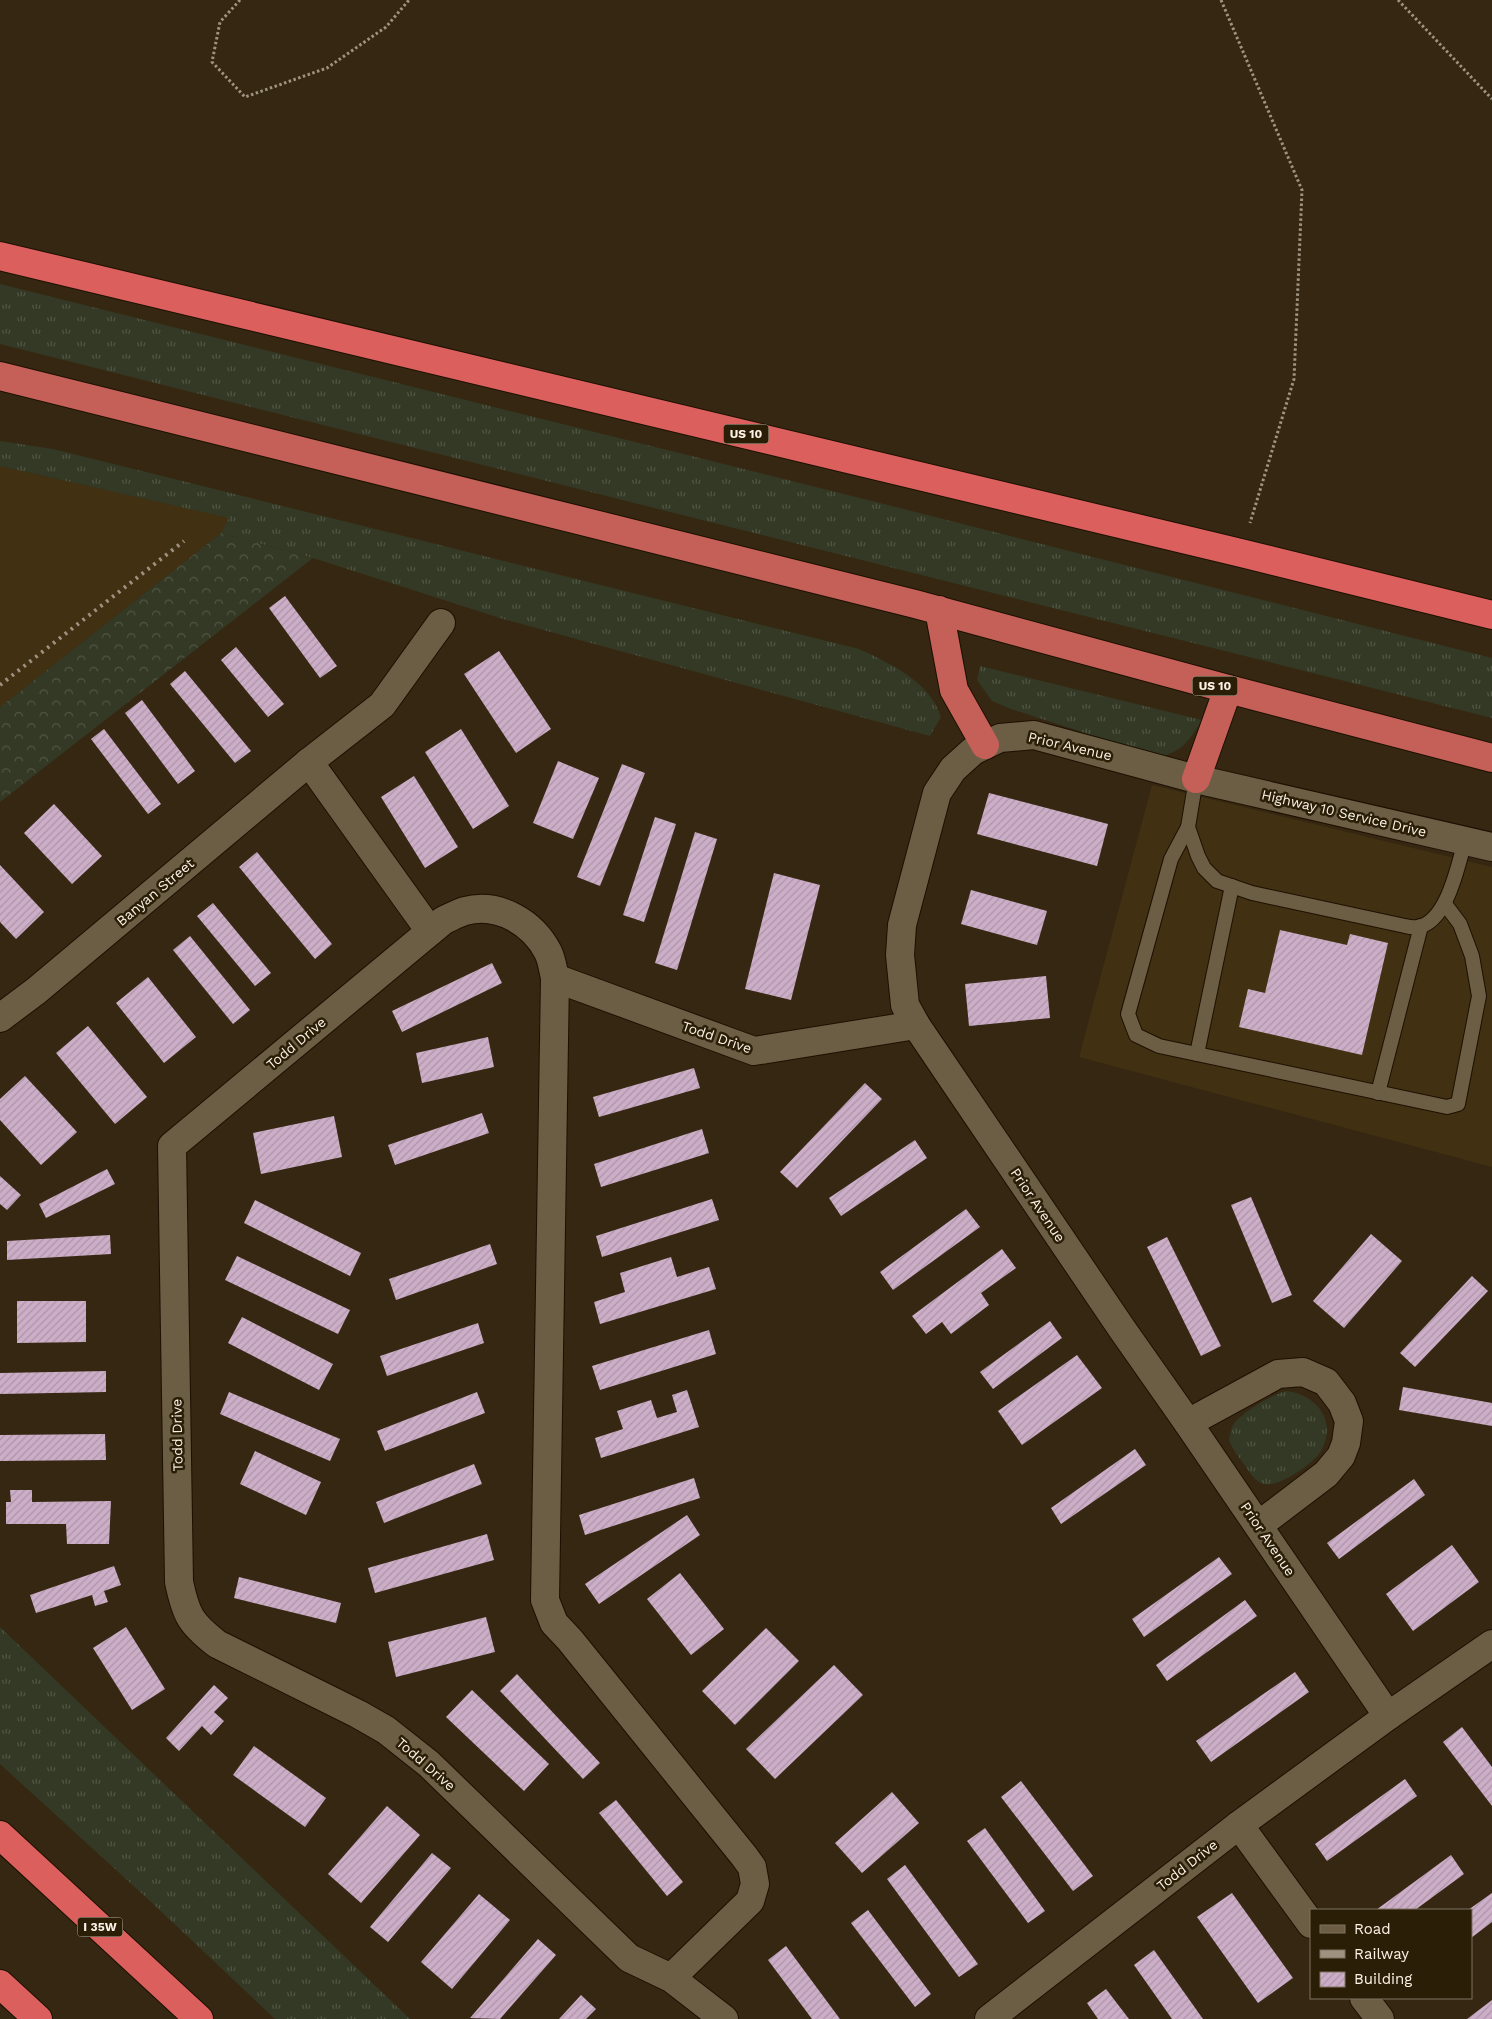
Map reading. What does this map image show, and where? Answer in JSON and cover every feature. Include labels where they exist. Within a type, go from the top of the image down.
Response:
[{"type":"highway","name":"US 10","points":[[0,256],[1241,553],[1492,615]]},
{"type":"highway","name":"US 10","points":[[3,377],[927,607],[1228,689],[1492,758]]},
{"type":"highway","points":[[927,607],[954,690],[985,745]]},
{"type":"highway","points":[[1196,779],[1228,689]]},
{"type":"highway","name":"I 35W","points":[[0,1835],[199,2019]]},
{"type":"highway","points":[[0,1984],[38,2019]]},
{"type":"street","name":"Banyan Street","points":[[0,1018],[36,991],[309,762],[382,705],[441,623]]},
{"type":"street","name":"Prior Avenue","points":[[1196,779],[1034,734],[1000,738],[973,751],[953,769],[937,793],[902,925],[900,955],[905,1005],[916,1025],[1122,1329],[1259,1525],[1388,1716]]},
{"type":"street","points":[[309,762],[430,931]]},
{"type":"street","name":"Highway 10 Service Drive","points":[[1196,779],[1492,848]]},
{"type":"street","name":"Todd Drive","points":[[671,1978],[750,1901],[755,1884],[752,1867],[570,1640],[554,1623],[546,1600],[555,978],[549,954],[536,933],[516,917],[492,910],[467,911],[444,920],[430,931],[172,1146],[180,1582],[184,1607],[198,1629],[217,1644],[358,1714],[386,1730],[429,1764],[629,1958],[671,1978],[724,2019]]},
{"type":"street","name":"Todd Drive","points":[[555,978],[754,1052],[916,1025]]},
{"type":"street","points":[[1188,1422],[1278,1374],[1303,1372],[1326,1382],[1342,1403],[1349,1421],[1346,1443],[1341,1456],[1326,1474],[1259,1525]]},
{"type":"street","points":[[1388,1716],[1492,1644]]},
{"type":"street","name":"Todd Drive","points":[[989,2019],[1239,1825],[1388,1716]]},
{"type":"street","points":[[1239,1825],[1310,1923]]},
{"type":"street","points":[[1365,1999],[1380,2019]]},
{"type":"lane","points":[[1196,779],[1188,827],[1171,859],[1128,1014],[1136,1035],[1159,1046],[1378,1093],[1447,1107],[1458,1104],[1480,996],[1472,956],[1460,924],[1445,904]]},
{"type":"lane","points":[[1188,827],[1204,868],[1217,881],[1252,893],[1405,926],[1417,927],[1426,924]]},
{"type":"lane","points":[[1378,1093],[1426,924],[1445,904],[1465,841]]},
{"type":"lane","points":[[1197,1054],[1232,886]]},
{"type":"path","points":[[240,0],[220,22],[212,62],[245,97],[328,68],[386,27],[409,0]]},
{"type":"path","points":[[1221,0],[1302,190],[1294,379],[1241,553]]},
{"type":"path","points":[[1398,0],[1492,99]]},
{"type":"shaded area","points":[[0,466],[230,518],[221,533],[0,707]]},
{"type":"shaded area","points":[[1152,785],[1492,867],[1492,1167],[1079,1057]]},
{"type":"green space","points":[[0,284],[864,499],[1492,658],[1492,718],[0,344]]},
{"type":"green space","points":[[0,441],[53,449],[859,649],[908,675],[928,693],[941,717],[930,736],[503,619],[313,558],[221,533],[229,518],[0,466]]},
{"type":"green space","points":[[221,533],[313,558],[0,802],[0,707]]},
{"type":"green space","points":[[980,666],[1202,720],[1185,744],[1174,752],[1159,757],[1011,709],[992,701],[977,680]]},
{"type":"green space","points":[[1286,1391],[1307,1397],[1315,1403],[1325,1420],[1327,1429],[1326,1440],[1317,1456],[1296,1474],[1270,1484],[1260,1483],[1235,1452],[1229,1440],[1231,1432],[1237,1420],[1250,1410],[1273,1396]]},
{"type":"green space","points":[[0,1627],[410,2019],[275,2019],[150,1901],[0,1764]]},
{"type":"building","points":[[285,596],[337,666],[320,678],[269,608]]},
{"type":"building","points":[[236,647],[284,704],[268,717],[221,660]]},
{"type":"building","points":[[499,651],[551,729],[516,753],[464,674]]},
{"type":"building","points":[[185,671],[251,751],[235,763],[170,684]]},
{"type":"building","points":[[142,700],[195,771],[178,784],[125,713]]},
{"type":"building","points":[[104,729],[161,804],[148,814],[91,739]]},
{"type":"building","points":[[461,729],[509,806],[473,829],[425,752]]},
{"type":"building","points":[[558,761],[599,778],[573,839],[533,823]]},
{"type":"building","points":[[622,764],[645,773],[600,886],[577,877]]},
{"type":"building","points":[[414,776],[458,847],[425,868],[381,797]]},
{"type":"building","points":[[989,793],[1108,824],[1097,866],[977,834]]},
{"type":"building","points":[[54,804],[102,856],[72,884],[24,833]]},
{"type":"building","points":[[655,817],[676,824],[644,922],[623,915]]},
{"type":"building","points":[[695,832],[717,839],[677,970],[655,963]]},
{"type":"building","points":[[257,852],[332,944],[315,959],[239,867]]},
{"type":"building","points":[[0,865],[44,912],[16,939],[0,922]]},
{"type":"building","points":[[774,873],[820,885],[791,1000],[745,989]]},
{"type":"building","points":[[971,890],[1047,911],[1037,945],[961,924]]},
{"type":"building","points":[[213,903],[271,973],[255,986],[197,916]]},
{"type":"building","points":[[1280,930],[1347,945],[1350,934],[1388,943],[1362,1055],[1239,1027],[1248,989],[1265,993]]},
{"type":"building","points":[[190,936],[250,1010],[233,1024],[173,950]]},
{"type":"building","points":[[492,963],[502,983],[402,1032],[392,1011]]},
{"type":"building","points":[[1046,976],[1050,1018],[969,1026],[965,984]]},
{"type":"building","points":[[148,977],[196,1037],[164,1063],[116,1003]]},
{"type":"building","points":[[88,1026],[147,1097],[115,1124],[56,1053]]},
{"type":"building","points":[[488,1037],[494,1067],[422,1083],[416,1053]]},
{"type":"building","points":[[694,1068],[700,1088],[599,1117],[593,1097]]},
{"type":"building","points":[[25,1076],[77,1132],[41,1165],[0,1120],[0,1099]]},
{"type":"building","points":[[865,1083],[882,1099],[797,1188],[780,1172]]},
{"type":"building","points":[[482,1113],[489,1133],[395,1165],[388,1145]]},
{"type":"building","points":[[334,1116],[342,1157],[261,1174],[253,1133]]},
{"type":"building","points":[[702,1129],[709,1153],[601,1187],[594,1164]]},
{"type":"building","points":[[915,1140],[927,1158],[841,1216],[829,1198]]},
{"type":"building","points":[[107,1169],[115,1184],[46,1218],[39,1204]]},
{"type":"building","points":[[0,1176],[21,1195],[7,1210],[0,1204]]},
{"type":"building","points":[[1251,1197],[1292,1295],[1272,1303],[1231,1205]]},
{"type":"building","points":[[712,1199],[719,1220],[602,1257],[596,1236]]},
{"type":"building","points":[[255,1200],[361,1253],[350,1276],[244,1223]]},
{"type":"building","points":[[966,1209],[980,1227],[893,1290],[880,1272]]},
{"type":"building","points":[[1371,1234],[1402,1261],[1344,1328],[1313,1301]]},
{"type":"building","points":[[110,1235],[111,1254],[7,1260],[7,1241]]},
{"type":"building","points":[[1167,1237],[1221,1346],[1201,1356],[1147,1247]]},
{"type":"building","points":[[490,1244],[497,1264],[396,1300],[389,1279]]},
{"type":"building","points":[[1002,1249],[1016,1268],[981,1293],[989,1305],[951,1334],[942,1322],[926,1334],[912,1316]]},
{"type":"building","points":[[237,1256],[350,1310],[338,1334],[225,1280]]},
{"type":"building","points":[[671,1257],[677,1277],[709,1267],[716,1289],[600,1324],[594,1302],[625,1292],[620,1273]]},
{"type":"building","points":[[1472,1276],[1488,1291],[1415,1367],[1400,1353]]},
{"type":"building","points":[[17,1301],[86,1301],[86,1342],[17,1343]]},
{"type":"building","points":[[242,1317],[333,1364],[319,1390],[228,1343]]},
{"type":"building","points":[[1050,1321],[1062,1338],[993,1389],[980,1372]]},
{"type":"building","points":[[478,1323],[484,1343],[387,1376],[380,1356]]},
{"type":"building","points":[[709,1330],[716,1354],[600,1390],[592,1366]]},
{"type":"building","points":[[1077,1355],[1102,1388],[1022,1445],[998,1411]]},
{"type":"building","points":[[106,1371],[106,1392],[0,1394],[0,1373]]},
{"type":"building","points":[[1403,1387],[1492,1403],[1492,1426],[1399,1410]]},
{"type":"building","points":[[687,1390],[699,1427],[601,1458],[595,1438],[623,1429],[617,1411],[651,1400],[657,1418],[677,1412],[672,1395]]},
{"type":"building","points":[[229,1392],[340,1439],[330,1461],[220,1414]]},
{"type":"building","points":[[477,1392],[485,1413],[385,1451],[377,1431]]},
{"type":"building","points":[[105,1434],[106,1460],[0,1461],[0,1435]]},
{"type":"building","points":[[1135,1449],[1146,1465],[1061,1524],[1051,1508]]},
{"type":"building","points":[[255,1451],[321,1482],[306,1515],[240,1484]]},
{"type":"building","points":[[474,1464],[482,1484],[384,1523],[376,1502]]},
{"type":"building","points":[[694,1478],[700,1498],[585,1535],[579,1515]]},
{"type":"building","points":[[1414,1479],[1425,1495],[1339,1559],[1327,1543]]},
{"type":"building","points":[[10,1490],[32,1490],[32,1502],[111,1501],[109,1544],[67,1544],[66,1524],[6,1524],[6,1502],[11,1502]]},
{"type":"building","points":[[687,1515],[700,1535],[599,1604],[585,1584]]},
{"type":"building","points":[[487,1534],[494,1560],[375,1593],[368,1568]]},
{"type":"building","points":[[1452,1545],[1479,1582],[1413,1631],[1386,1594]]},
{"type":"building","points":[[1219,1557],[1232,1574],[1144,1637],[1132,1619]]},
{"type":"building","points":[[114,1566],[121,1585],[104,1591],[108,1602],[95,1606],[92,1595],[36,1613],[30,1595]]},
{"type":"building","points":[[680,1573],[724,1629],[691,1655],[647,1599]]},
{"type":"building","points":[[239,1577],[341,1603],[336,1623],[234,1598]]},
{"type":"building","points":[[1245,1600],[1257,1616],[1167,1681],[1156,1665]]},
{"type":"building","points":[[486,1617],[495,1652],[396,1677],[388,1642]]},
{"type":"building","points":[[126,1627],[165,1689],[132,1710],[93,1648]]},
{"type":"building","points":[[766,1628],[799,1661],[735,1725],[702,1691]]},
{"type":"building","points":[[834,1665],[863,1695],[775,1779],[746,1749]]},
{"type":"building","points":[[1295,1672],[1309,1692],[1211,1762],[1196,1741]]},
{"type":"building","points":[[517,1674],[600,1763],[583,1779],[500,1691]]},
{"type":"building","points":[[214,1685],[228,1698],[214,1712],[224,1721],[211,1735],[202,1726],[179,1751],[166,1738]]},
{"type":"building","points":[[472,1690],[549,1764],[524,1791],[446,1717]]},
{"type":"building","points":[[1462,1727],[1492,1767],[1492,1806],[1443,1742]]},
{"type":"building","points":[[254,1746],[326,1798],[305,1827],[233,1775]]},
{"type":"building","points":[[1405,1779],[1417,1796],[1327,1861],[1315,1844]]},
{"type":"building","points":[[1021,1781],[1093,1876],[1073,1891],[1001,1797]]},
{"type":"building","points":[[892,1792],[919,1823],[862,1873],[835,1843]]},
{"type":"building","points":[[616,1800],[683,1882],[667,1896],[599,1813]]},
{"type":"building","points":[[387,1806],[420,1835],[361,1903],[328,1874]]},
{"type":"building","points":[[985,1828],[1045,1911],[1028,1923],[967,1841]]},
{"type":"building","points":[[432,1853],[451,1868],[388,1942],[370,1927]]},
{"type":"building","points":[[1451,1855],[1464,1874],[1416,1909],[1377,1909]]},
{"type":"building","points":[[905,1865],[978,1964],[959,1977],[887,1879]]},
{"type":"building","points":[[1232,1893],[1293,1978],[1258,2003],[1197,1917]]},
{"type":"building","points":[[1492,1893],[1492,1922],[1472,1937],[1472,1909],[1469,1909]]},
{"type":"building","points":[[479,1894],[510,1920],[452,1989],[421,1962]]},
{"type":"building","points":[[868,1910],[931,1994],[915,2007],[851,1923]]},
{"type":"building","points":[[538,1939],[556,1955],[500,2019],[470,2018]]},
{"type":"building","points":[[786,1946],[840,2019],[812,2019],[768,1960]]},
{"type":"building","points":[[1154,1950],[1203,2019],[1172,2019],[1134,1965]]},
{"type":"building","points":[[1106,1989],[1129,2019],[1098,2019],[1087,2003]]},
{"type":"building","points":[[581,1995],[596,2009],[586,2019],[559,2019]]},
{"type":"building","points":[[1492,2000],[1492,2019],[1467,2019]]},
{"type":"railway","points":[[0,685],[184,541]]}]
